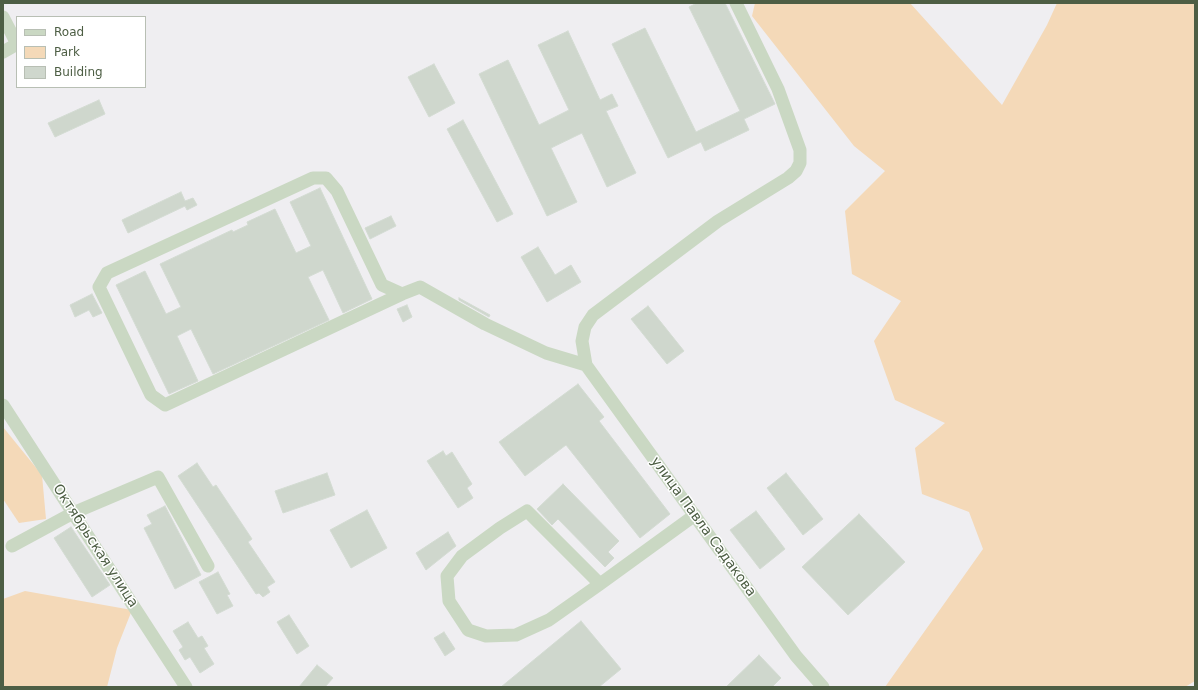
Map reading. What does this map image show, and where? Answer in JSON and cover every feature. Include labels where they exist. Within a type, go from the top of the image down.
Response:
[{"type":"street","points":[[402,294],[382,285],[337,190],[326,178],[313,178],[107,273],[100,287],[151,396],[165,405],[402,294],[420,287],[485,324],[546,353],[586,365],[582,342],[585,327],[593,315],[718,221],[788,178],[796,171],[800,163],[800,150],[778,89],[736,3]]},
{"type":"street","points":[[3,17],[16,42]]},
{"type":"street","points":[[3,52],[16,45]]},
{"type":"street","name":"улица Павла Садакова","points":[[586,365],[818,686]]},
{"type":"street","name":"Октябрьская улица","points":[[3,405],[186,687]]},
{"type":"street","points":[[12,546],[73,513],[158,477],[208,566]]},
{"type":"street","points":[[600,584],[527,511],[500,528],[462,556],[448,576],[448,601],[468,630],[486,636],[516,635],[549,620],[600,584],[695,515]]},
{"type":"green space","points":[[755,3],[910,3],[1002,105],[1047,25],[1057,3],[1195,3],[1195,681],[1185,687],[885,687],[983,549],[969,512],[922,494],[915,448],[945,423],[895,400],[874,341],[901,301],[852,274],[845,211],[885,171],[854,146],[752,16]]},
{"type":"green space","points":[[3,427],[42,475],[46,519],[19,523],[3,499]]},
{"type":"green space","points":[[25,591],[132,610],[117,648],[107,687],[3,687],[3,599]]},
{"type":"building","points":[[697,3],[725,3],[775,104],[744,119],[749,130],[705,151],[701,142],[668,158],[612,44],[645,28],[696,132],[740,111],[689,7]]},
{"type":"building","points":[[568,31],[600,100],[612,94],[618,106],[606,111],[636,173],[607,187],[582,133],[551,148],[577,202],[547,216],[479,74],[508,60],[539,125],[569,110],[538,45]]},
{"type":"building","points":[[434,64],[455,103],[429,117],[408,77]]},
{"type":"building","points":[[99,100],[105,114],[55,137],[48,123]]},
{"type":"building","points":[[463,120],[513,214],[497,222],[447,129]]},
{"type":"building","points":[[320,188],[372,299],[343,313],[323,270],[308,277],[329,320],[213,374],[191,329],[177,336],[198,381],[169,394],[116,285],[145,271],[166,314],[181,307],[160,264],[232,230],[233,232],[248,225],[247,222],[275,209],[296,253],[311,246],[290,202]]},
{"type":"building","points":[[181,192],[185,201],[193,198],[197,205],[187,210],[185,206],[128,233],[122,220]]},
{"type":"building","points":[[391,216],[396,226],[370,239],[365,228]]},
{"type":"building","points":[[538,247],[555,275],[571,265],[581,282],[547,302],[521,257]]},
{"type":"building","points":[[92,294],[102,313],[93,317],[89,310],[75,317],[70,305]]},
{"type":"building","points":[[459,298],[490,315],[489,317],[459,300]]},
{"type":"building","points":[[407,305],[412,317],[403,322],[397,309]]},
{"type":"building","points":[[648,306],[684,351],[667,364],[631,319]]},
{"type":"building","points":[[578,384],[604,417],[599,421],[670,514],[640,538],[566,445],[525,476],[499,442]]},
{"type":"building","points":[[443,451],[446,456],[452,452],[472,484],[467,488],[473,498],[458,508],[427,461]]},
{"type":"building","points":[[197,463],[213,487],[216,485],[252,539],[248,542],[275,582],[267,587],[270,592],[263,597],[259,593],[256,594],[178,476]]},
{"type":"building","points":[[327,473],[335,495],[283,513],[275,491]]},
{"type":"building","points":[[786,473],[823,519],[803,535],[767,488]]},
{"type":"building","points":[[563,484],[619,541],[608,552],[614,558],[605,567],[558,519],[552,525],[537,509]]},
{"type":"building","points":[[165,506],[201,575],[175,589],[144,528],[152,524],[147,515]]},
{"type":"building","points":[[367,510],[387,548],[351,568],[330,530]]},
{"type":"building","points":[[756,511],[785,549],[760,569],[730,530]]},
{"type":"building","points":[[859,514],[905,562],[848,615],[802,567]]},
{"type":"building","points":[[71,527],[110,585],[92,597],[54,538]]},
{"type":"building","points":[[448,532],[456,546],[426,570],[416,553]]},
{"type":"building","points":[[218,572],[230,594],[227,595],[233,606],[217,614],[199,582]]},
{"type":"building","points":[[289,615],[309,646],[297,654],[277,622]]},
{"type":"building","points":[[581,621],[621,669],[599,687],[501,687]]},
{"type":"building","points":[[188,622],[198,638],[202,636],[208,646],[204,648],[214,664],[200,673],[190,657],[185,660],[179,650],[183,647],[173,631]]},
{"type":"building","points":[[444,632],[455,649],[445,656],[434,638]]},
{"type":"building","points":[[759,655],[781,678],[772,687],[726,687]]},
{"type":"building","points":[[317,665],[333,678],[325,687],[299,687]]}]
